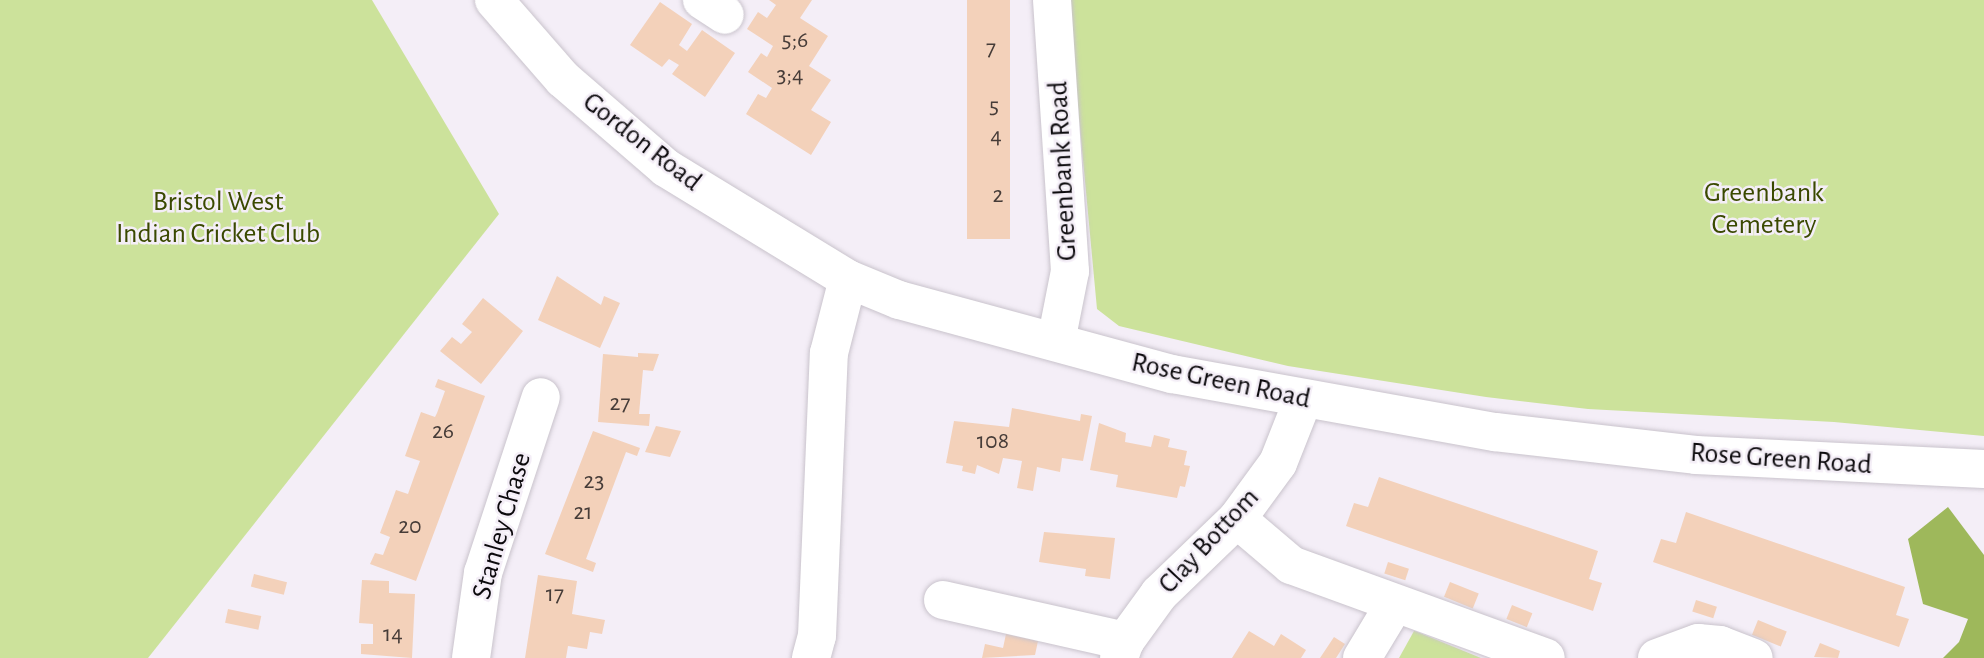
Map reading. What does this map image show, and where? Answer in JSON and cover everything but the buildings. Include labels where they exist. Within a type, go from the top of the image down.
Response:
[{"type":"street","name":"Gordon Road","points":[[494,0],[563,79],[666,168],[848,279]]},
{"type":"street","name":"Greenbank Road","points":[[1052,0],[1070,271],[1056,342]]},
{"type":"street","name":"Rose Green Road","points":[[848,279],[899,300],[1172,374],[1303,400],[1495,432],[1696,455],[1984,469]]},
{"type":"street","points":[[811,658],[817,636],[829,353],[848,279]]},
{"type":"street","name":"Stanley Chase","points":[[471,658],[483,573],[541,397]]},
{"type":"street","name":"Clay Bottom","points":[[943,600],[1122,649],[1159,594],[1237,519],[1278,463],[1303,400]]},
{"type":"street","points":[[1237,519],[1291,565],[1394,606],[1546,658]]},
{"type":"street","points":[[1362,658],[1394,606]]},
{"type":"street","points":[[1657,658],[1698,643],[1720,645],[1754,658]]},
{"type":"green space","name":"Bristol West Indian Cricket Club","points":[[0,0],[372,0],[499,214],[148,658],[0,658]]},
{"type":"green space","name":"Greenbank Cemetery","points":[[1068,0],[1984,0],[1984,436],[1834,422],[1588,409],[1486,397],[1288,366],[1119,326],[1097,309]]},
{"type":"green space","points":[[1948,507],[1984,555],[1984,658],[1943,658],[1959,642],[1968,619],[1923,604],[1908,539]]},
{"type":"green space","points":[[1415,631],[1481,658],[1399,658]]}]
